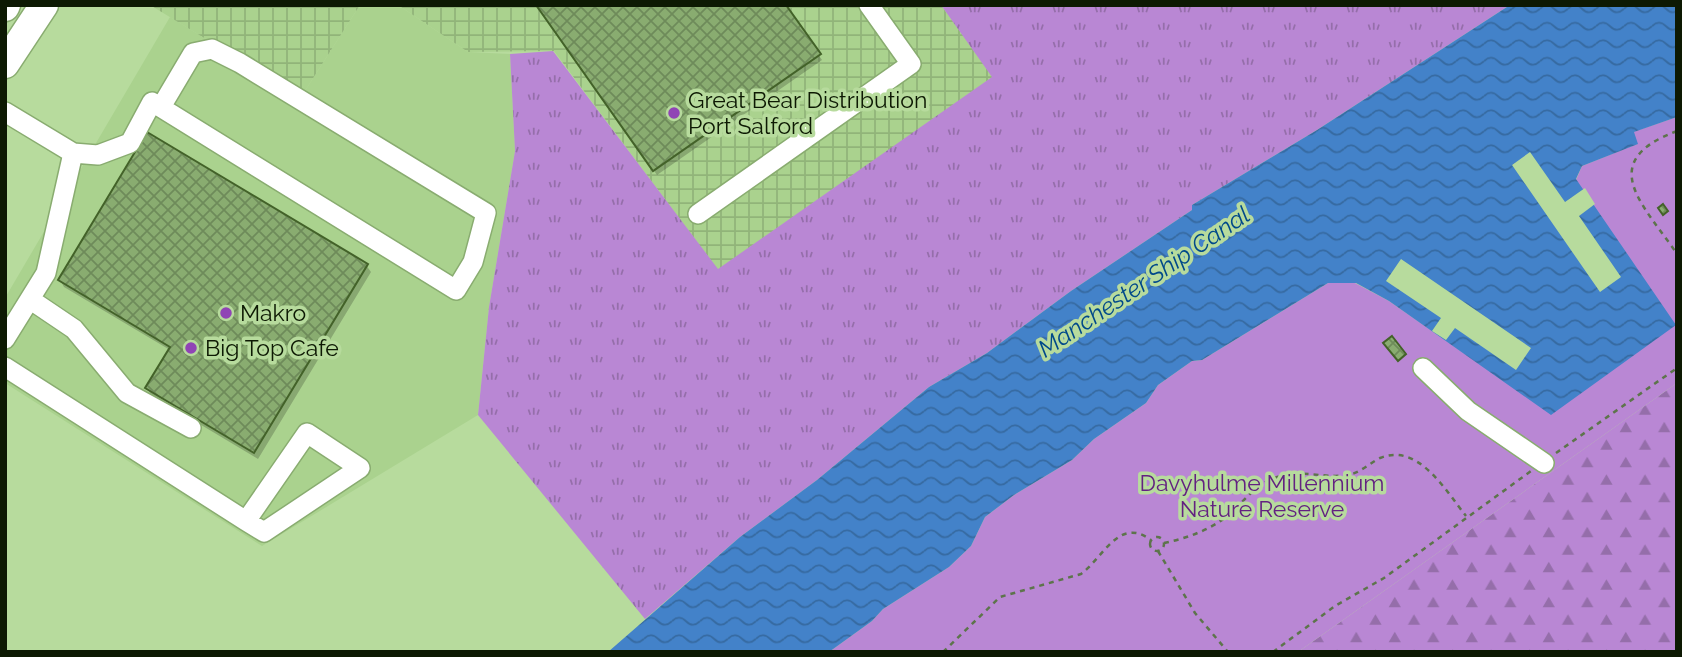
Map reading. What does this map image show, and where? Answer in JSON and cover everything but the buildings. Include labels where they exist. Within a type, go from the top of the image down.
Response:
[{"type":"highway","points":[[5,64],[44,5]]},
{"type":"lane","points":[[698,214],[911,64],[869,5]]},
{"type":"lane","points":[[11,118],[73,153],[98,155],[130,143],[152,102],[456,290],[473,262],[486,212],[240,63],[212,49],[193,53],[161,107]]},
{"type":"lane","points":[[5,339],[46,273],[73,153]]},
{"type":"lane","points":[[31,300],[74,329],[127,393],[191,428]]},
{"type":"lane","points":[[5,367],[246,521],[264,532],[360,467],[307,433],[246,521]]},
{"type":"lane","points":[[1423,368],[1468,411],[1544,463]]},
{"type":"path","points":[[1677,131],[1658,138],[1639,154],[1632,168],[1630,184],[1677,254]]},
{"type":"path","points":[[1273,652],[1384,578],[1677,368]]},
{"type":"path","points":[[1158,551],[1164,543],[1182,540],[1221,520],[1267,481],[1300,472],[1343,475],[1354,473],[1380,458],[1393,456],[1405,456],[1426,469],[1467,516]]},
{"type":"path","points":[[943,652],[1000,597],[1081,574],[1092,566],[1111,540],[1123,533],[1142,534],[1151,540],[1153,550],[1158,551],[1195,613],[1228,652]]},
{"type":"path","points":[[1151,540],[1156,537],[1164,543]]},
{"type":"shaded area","points":[[150,5],[360,5],[301,97]]},
{"type":"shaded area","points":[[360,5],[398,5],[468,52],[510,54],[515,151],[489,307],[478,415],[262,546],[5,383],[5,298],[170,17],[301,97]]},
{"type":"shaded area","points":[[398,5],[941,5],[993,77],[718,270],[554,51],[468,52]]},
{"type":"green space","points":[[941,5],[1510,5],[1317,130],[1192,205],[1192,210],[1071,291],[987,353],[929,387],[817,480],[740,537],[645,619],[478,415],[489,307],[515,151],[510,54],[553,51],[718,269],[992,77]]},
{"type":"green space","name":"Davyhulme Millennium Nature Reserve","points":[[1677,117],[1677,383],[1298,652],[829,652],[872,621],[883,609],[949,567],[971,546],[985,517],[1014,495],[1072,460],[1094,439],[1146,403],[1158,385],[1192,361],[1202,360],[1328,283],[1355,283],[1389,301],[1551,414],[1594,209],[1576,180],[1582,166],[1637,144],[1633,132]]},
{"type":"green space","points":[[1677,383],[1677,652],[1298,652]]},
{"type":"water","name":"Manchester Ship Canal","points":[[1510,5],[1677,5],[1677,117],[1634,132],[1638,144],[1582,166],[1576,179],[1676,325],[1551,415],[1389,301],[1356,283],[1328,283],[1202,360],[1192,361],[1158,385],[1146,403],[1094,439],[1072,460],[1014,495],[985,517],[971,546],[949,567],[883,609],[872,621],[829,652],[608,652],[740,537],[817,480],[929,387],[987,353],[1071,291],[1192,210],[1192,205],[1317,130]]},
{"type":"pier","points":[[1530,152],[1565,202],[1585,188],[1595,204],[1579,216],[1621,277],[1600,292],[1512,165]]},
{"type":"pier","points":[[1401,259],[1531,348],[1516,370],[1455,328],[1446,340],[1432,331],[1441,318],[1386,281]]},
{"type":"place","name":"Great Bear Distribution Port Salford","points":[[674,113]]},
{"type":"place","name":"Makro","points":[[226,313]]},
{"type":"place","name":"Big Top Cafe","points":[[191,348]]}]
